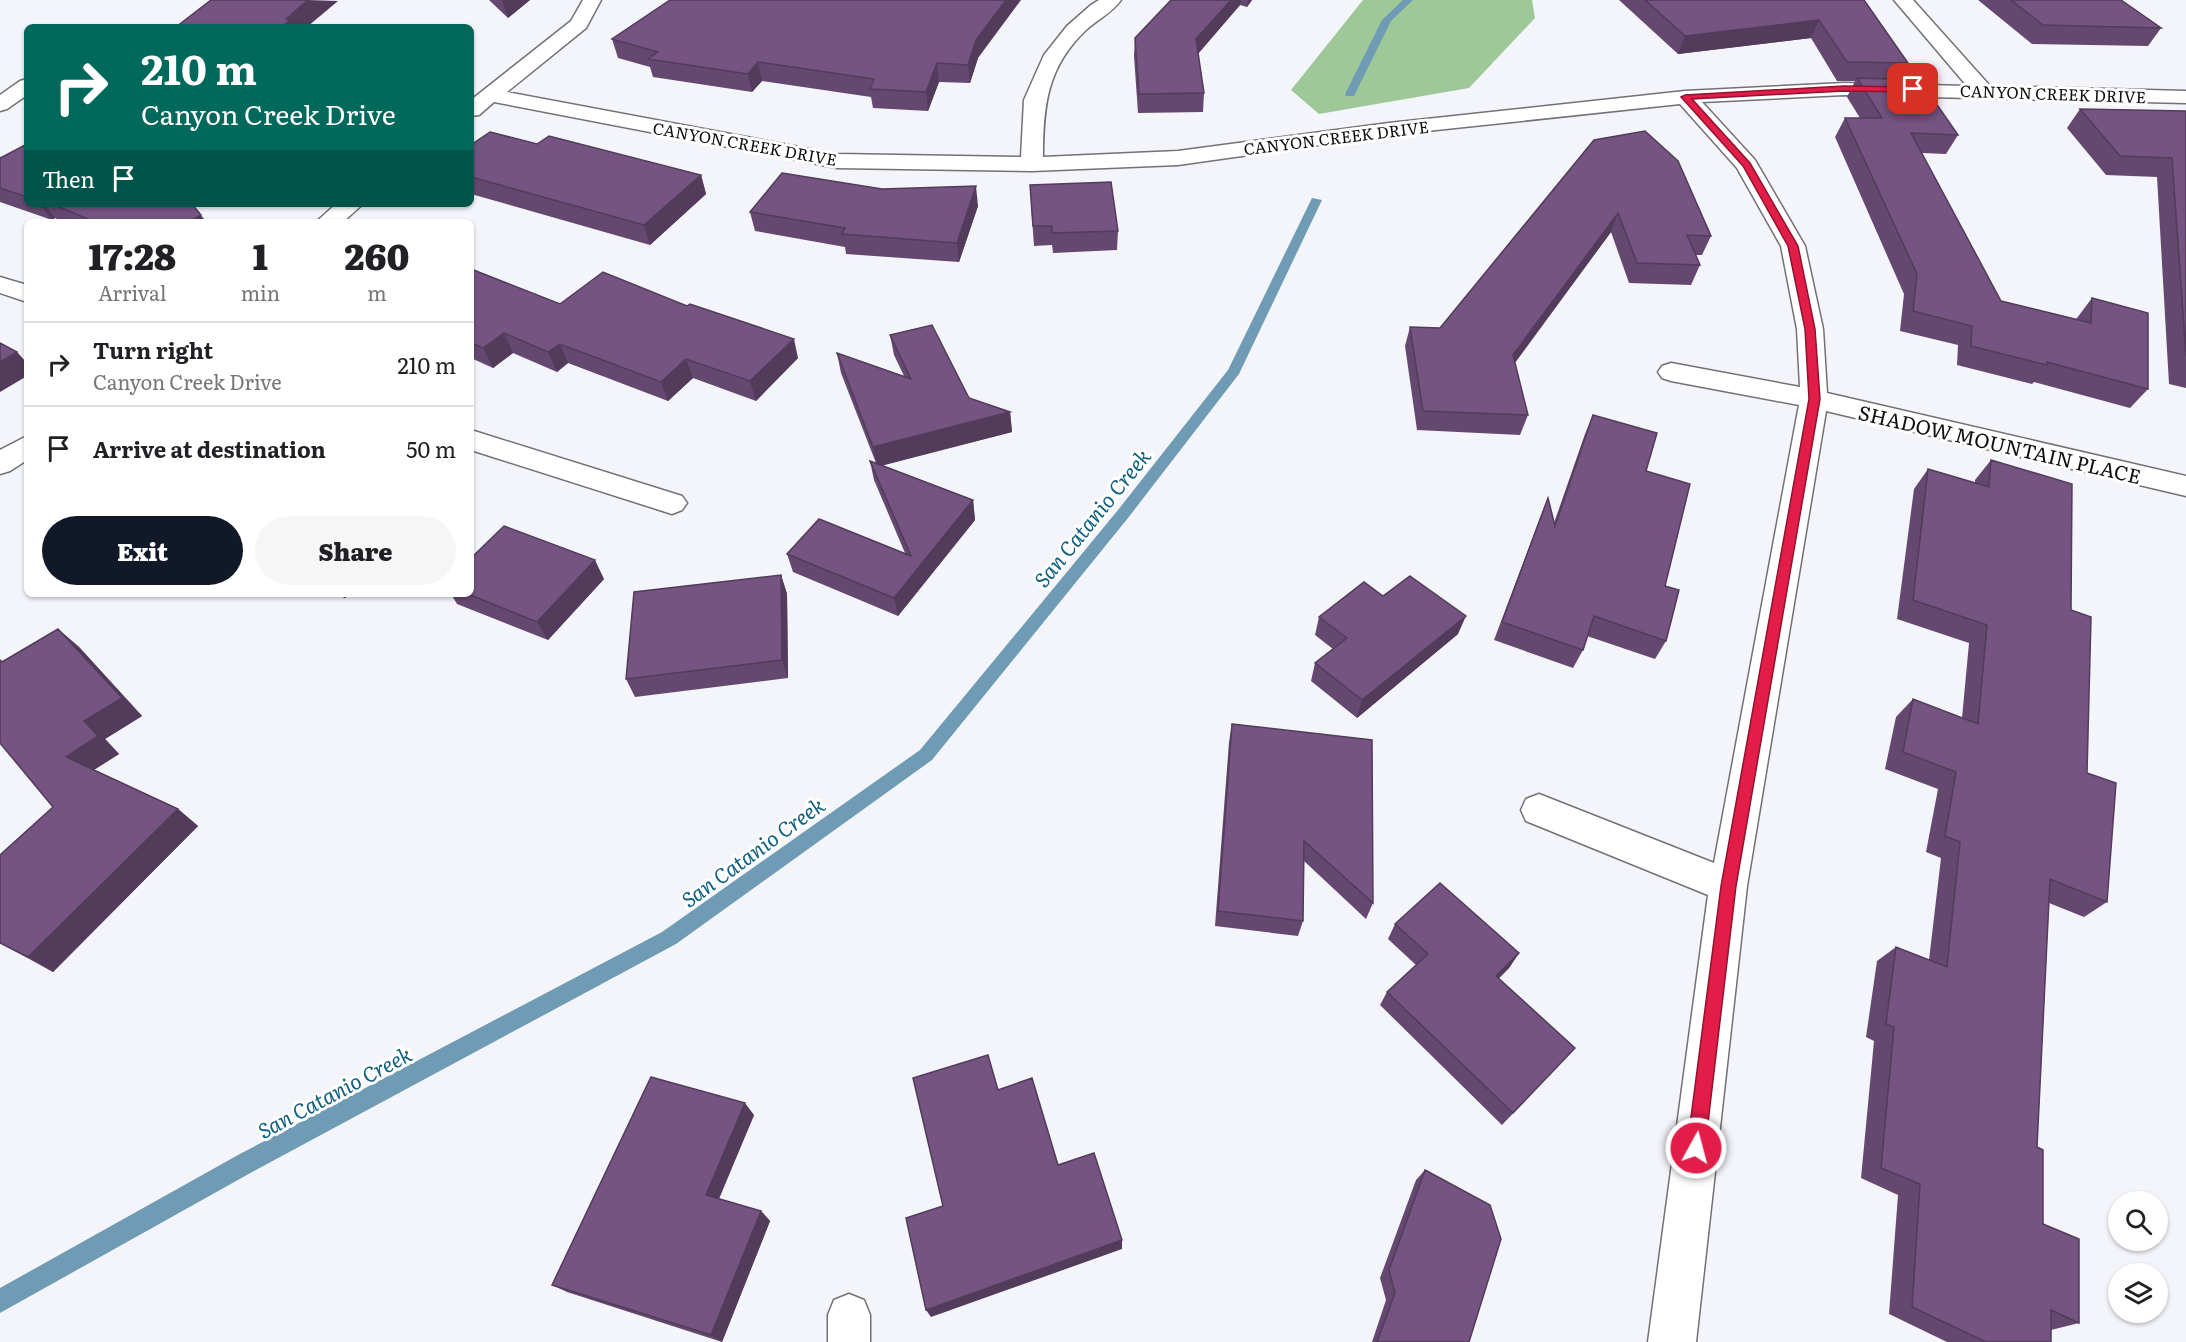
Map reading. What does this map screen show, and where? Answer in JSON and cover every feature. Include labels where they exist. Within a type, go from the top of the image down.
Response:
[{"type":"street","points":[[474,108],[579,24],[592,0]]},
{"type":"street","points":[[1032,164],[1034,101],[1051,57],[1071,32],[1112,0]]},
{"type":"street","points":[[1903,0],[1982,90]]},
{"type":"street","points":[[0,105],[24,87]]},
{"type":"street","name":"CANYON CREEK DRIVE","points":[[490,95],[837,161],[1032,164],[1178,158],[1389,129],[1685,97],[1844,89],[1982,90],[2186,97]]},
{"type":"street","points":[[1672,1342],[1728,886],[1814,399],[1810,329],[1793,246],[1747,165],[1685,97]]},
{"type":"street","points":[[332,219],[347,207]]},
{"type":"street","points":[[0,284],[24,293]]},
{"type":"street","name":"SHADOW MOUNTAIN PLACE","points":[[1671,372],[1814,399],[2186,486]]},
{"type":"street","points":[[474,441],[672,503]]},
{"type":"street","points":[[0,464],[24,448]]},
{"type":"street","points":[[1539,810],[1728,886]]},
{"type":"green space","points":[[1363,0],[1532,0],[1535,18],[1469,88],[1319,114],[1291,90]]},
{"type":"building","points":[[211,0],[308,0],[286,19],[291,19],[285,24],[180,24]]},
{"type":"building","points":[[670,0],[1006,0],[976,40],[968,65],[937,63],[926,92],[870,89],[874,79],[758,62],[748,74],[648,59],[658,52],[612,39]]},
{"type":"building","points":[[1171,0],[1231,0],[1196,39],[1204,93],[1139,94],[1135,38]]},
{"type":"building","points":[[1645,0],[1864,0],[1908,63],[1847,62],[1819,20],[1685,36]]},
{"type":"building","points":[[2011,0],[2121,0],[2161,28],[2043,25]]},
{"type":"building","points":[[1857,78],[1920,80],[1958,135],[1911,133],[2001,301],[2091,323],[2092,298],[2148,313],[2148,389],[2047,362],[2047,365],[1971,346],[1972,326],[1913,311],[1917,274],[1845,118],[1882,118]]},
{"type":"building","points":[[2080,109],[2186,111],[2186,356],[2172,158],[2120,156]]},
{"type":"building","points":[[1645,131],[1678,161],[1711,236],[1687,235],[1700,265],[1637,263],[1618,213],[1513,355],[1528,415],[1423,411],[1410,327],[1440,328],[1594,140]]},
{"type":"building","points":[[490,132],[537,144],[549,136],[701,175],[644,225],[474,178],[474,143]]},
{"type":"building","points":[[24,146],[24,196],[0,188],[0,158]]},
{"type":"building","points":[[782,173],[882,189],[976,186],[957,243],[842,234],[845,228],[750,212]]},
{"type":"building","points":[[1111,182],[1118,231],[1052,233],[1052,226],[1033,226],[1030,185]]},
{"type":"building","points":[[59,207],[194,207],[201,215],[195,219],[88,219]]},
{"type":"building","points":[[474,270],[560,304],[603,272],[687,306],[690,304],[794,339],[750,381],[686,359],[661,382],[560,344],[548,352],[504,333],[483,348],[474,344]]},
{"type":"building","points":[[932,325],[969,398],[1010,412],[873,447],[837,353],[911,379],[890,335]]},
{"type":"building","points":[[0,343],[17,352],[0,362]]},
{"type":"building","points":[[1593,415],[1657,433],[1646,471],[1690,484],[1665,586],[1679,590],[1666,641],[1594,616],[1583,650],[1502,622],[1548,498],[1555,526]]},
{"type":"building","points":[[1991,460],[2072,484],[2071,610],[2091,617],[2087,773],[2116,783],[2107,902],[2050,879],[2037,1147],[2043,1150],[2043,1224],[2079,1239],[2079,1323],[2051,1310],[2051,1342],[1986,1342],[1912,1307],[1920,1184],[1881,1168],[1894,1027],[1886,1024],[1896,947],[1947,967],[1960,842],[1945,836],[1956,772],[1903,752],[1913,699],[1978,724],[1987,625],[1913,600],[1928,469],[1989,487]]},
{"type":"building","points":[[870,461],[973,500],[894,598],[787,554],[819,519],[911,556]]},
{"type":"building","points":[[504,526],[595,560],[537,622],[474,596],[474,555]]},
{"type":"building","points":[[781,575],[782,660],[626,679],[634,592]]},
{"type":"building","points":[[1410,576],[1466,616],[1362,700],[1315,663],[1347,638],[1319,617],[1364,582],[1383,596]]},
{"type":"building","points":[[58,629],[122,698],[84,721],[98,736],[66,757],[178,809],[28,957],[0,943],[0,855],[53,807],[0,743],[0,660],[2,662]]},
{"type":"building","points":[[1232,724],[1372,740],[1373,903],[1304,841],[1303,921],[1218,911]]},
{"type":"building","points":[[1440,883],[1519,953],[1496,976],[1575,1048],[1513,1113],[1387,992],[1428,954],[1395,924]]},
{"type":"building","points":[[988,1055],[998,1090],[1032,1078],[1058,1165],[1094,1153],[1122,1240],[926,1310],[906,1218],[943,1206],[913,1078]]},
{"type":"building","points":[[651,1077],[745,1103],[706,1195],[761,1211],[711,1335],[552,1285]]},
{"type":"building","points":[[1425,1170],[1490,1205],[1501,1239],[1469,1342],[1377,1342],[1395,1293],[1389,1270]]},
{"type":"waterway","name":"San Catanio Creek","points":[[1350,94],[1387,20],[1408,0]]},
{"type":"waterway","name":"San Catanio Creek","points":[[0,1301],[246,1163],[669,938],[926,755],[1123,514],[1234,371],[1316,200]]},
{"type":"route","points":[[1696,1148],[1728,886],[1814,399],[1810,329],[1793,246],[1747,165],[1685,97],[1844,89],[1913,89]]}]
